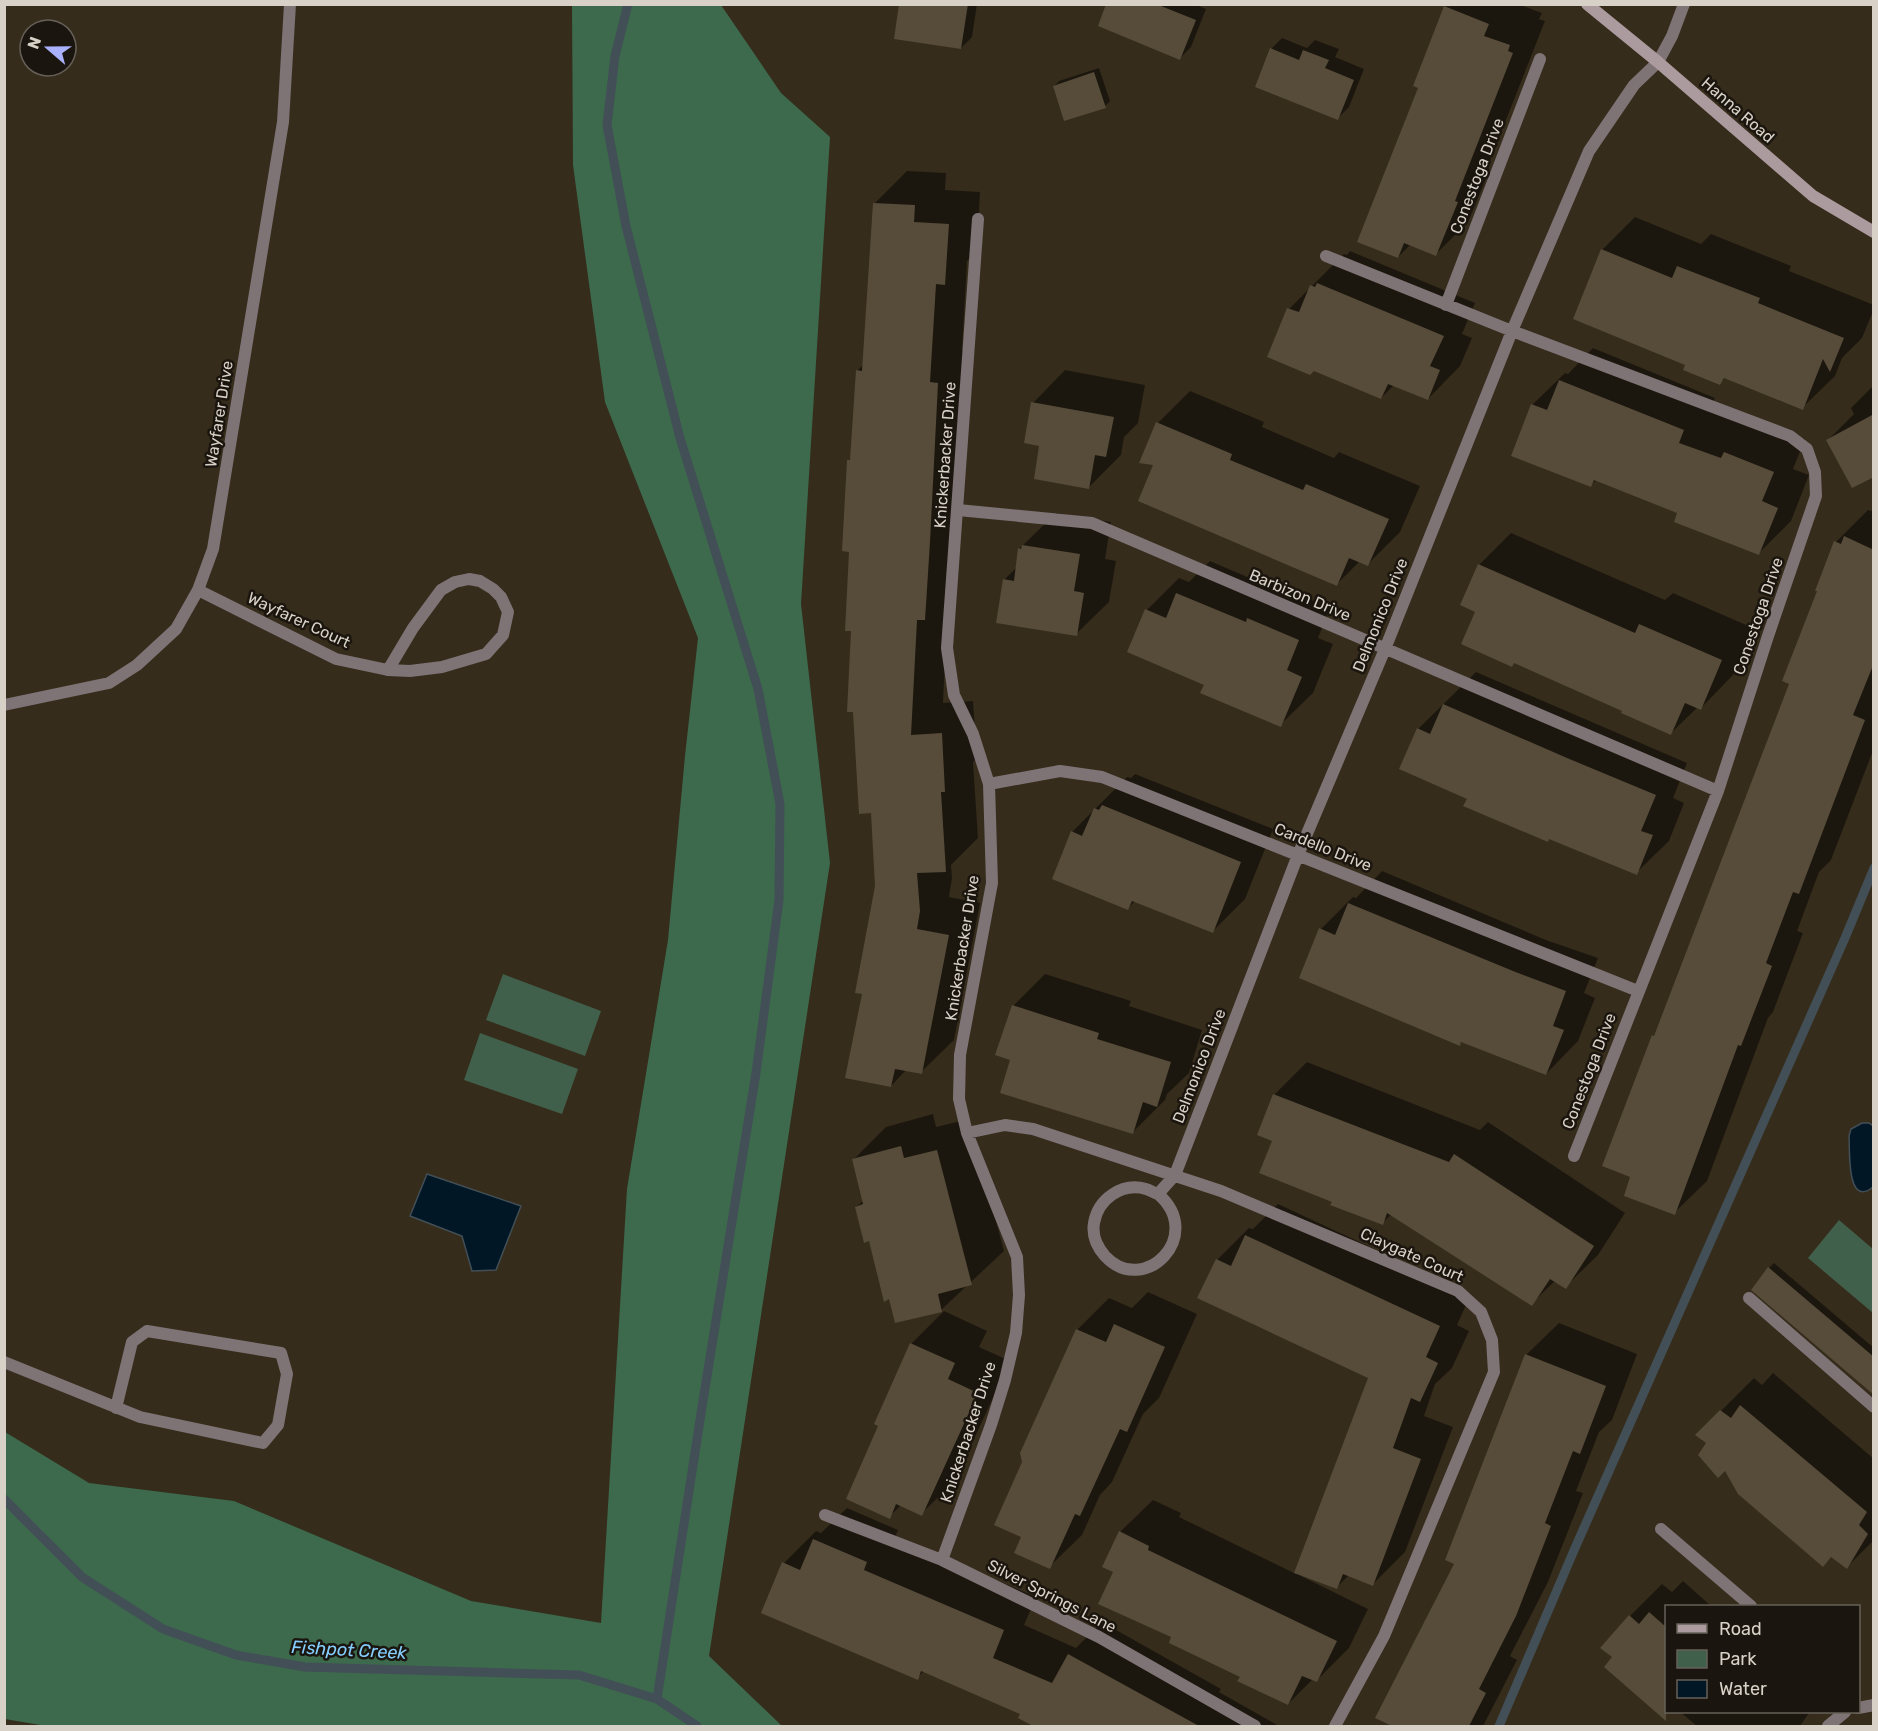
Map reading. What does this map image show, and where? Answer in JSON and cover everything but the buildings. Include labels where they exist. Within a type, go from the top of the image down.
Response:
[{"type":"street","name":"Wayfarer Drive","points":[[4,705],[109,683],[137,665],[176,629],[198,590],[213,549],[282,133],[290,4]]},
{"type":"street","name":"Hanna Road","points":[[1587,4],[1813,196],[1874,232]]},
{"type":"street","name":"Delmonico Drive","points":[[1158,1194],[1175,1175],[1298,855],[1385,649],[1512,331],[1589,151],[1634,85],[1658,62],[1672,36],[1684,4]]},
{"type":"street","name":"Conestoga Drive","points":[[1446,305],[1540,59]]},
{"type":"street","name":"Knickerbacker Drive","points":[[942,1560],[1005,1380],[1016,1333],[1019,1295],[1017,1257],[967,1133],[960,1099],[960,1055],[992,883],[989,784],[973,734],[954,695],[947,648],[978,219]]},
{"type":"street","name":"Conestoga Drive","points":[[1326,256],[1512,331],[1790,436],[1807,449],[1815,472],[1816,496],[1718,791],[1574,1156]]},
{"type":"street","name":"Barbizon Drive","points":[[958,510],[1092,524],[1718,791]]},
{"type":"street","name":"Wayfarer Court","points":[[198,590],[336,658],[388,670],[442,667],[486,654],[503,635],[508,612],[501,597],[480,581],[469,579],[455,582],[441,590],[413,628],[388,670]]},
{"type":"street","name":"Cardello Drive","points":[[989,784],[1060,771],[1102,777],[1638,991]]},
{"type":"street","name":"Claygate Court","points":[[967,1133],[1005,1125],[1033,1129],[1221,1191],[1458,1291],[1481,1312],[1492,1340],[1494,1372],[1384,1636],[1335,1726]]},
{"type":"street","points":[[1131,1187],[1158,1194],[1166,1201],[1173,1213],[1176,1227],[1174,1241],[1168,1254],[1160,1262],[1147,1268],[1132,1270],[1110,1261],[1100,1251],[1095,1238],[1094,1223],[1105,1200],[1117,1191],[1131,1187]]},
{"type":"street","points":[[1749,1298],[1874,1407]]},
{"type":"street","points":[[4,1362],[116,1408],[140,1417],[263,1443],[278,1425],[287,1374],[281,1353],[147,1331],[132,1342],[116,1408]]},
{"type":"street","name":"Silver Springs Lane","points":[[825,1515],[942,1560],[1099,1636],[1255,1726]]},
{"type":"street","points":[[1660,1529],[1750,1605]]},
{"type":"street","points":[[1828,1726],[1844,1713]]},
{"type":"green space","points":[[572,5],[721,5],[781,93],[830,137],[801,604],[830,863],[709,1656],[782,1726],[46,1726],[5,1719],[5,1432],[89,1483],[234,1501],[471,1601],[601,1623],[627,1189],[668,940],[698,638],[605,402],[573,165]]},
{"type":"green space","points":[[503,974],[601,1011],[585,1056],[486,1020]]},
{"type":"green space","points":[[480,1033],[578,1069],[562,1114],[464,1080]]},
{"type":"green space","points":[[1839,1220],[1873,1249],[1873,1313],[1808,1258]]},
{"type":"water","points":[[1862,1123],[1869,1123],[1873,1126],[1873,1187],[1864,1192],[1858,1190],[1854,1184],[1849,1152],[1851,1129]]},
{"type":"water","points":[[427,1174],[521,1206],[496,1270],[472,1271],[462,1236],[410,1216]]},
{"type":"waterway","points":[[628,4],[615,56],[607,125],[626,226],[680,438],[758,689],[780,804],[779,900],[756,1073],[657,1699]]},
{"type":"waterway","points":[[1499,1726],[1874,868]]},
{"type":"waterway","name":"Fishpot Creek","points":[[4,1499],[82,1577],[163,1629],[236,1655],[305,1667],[579,1675],[657,1699],[697,1726]]}]
